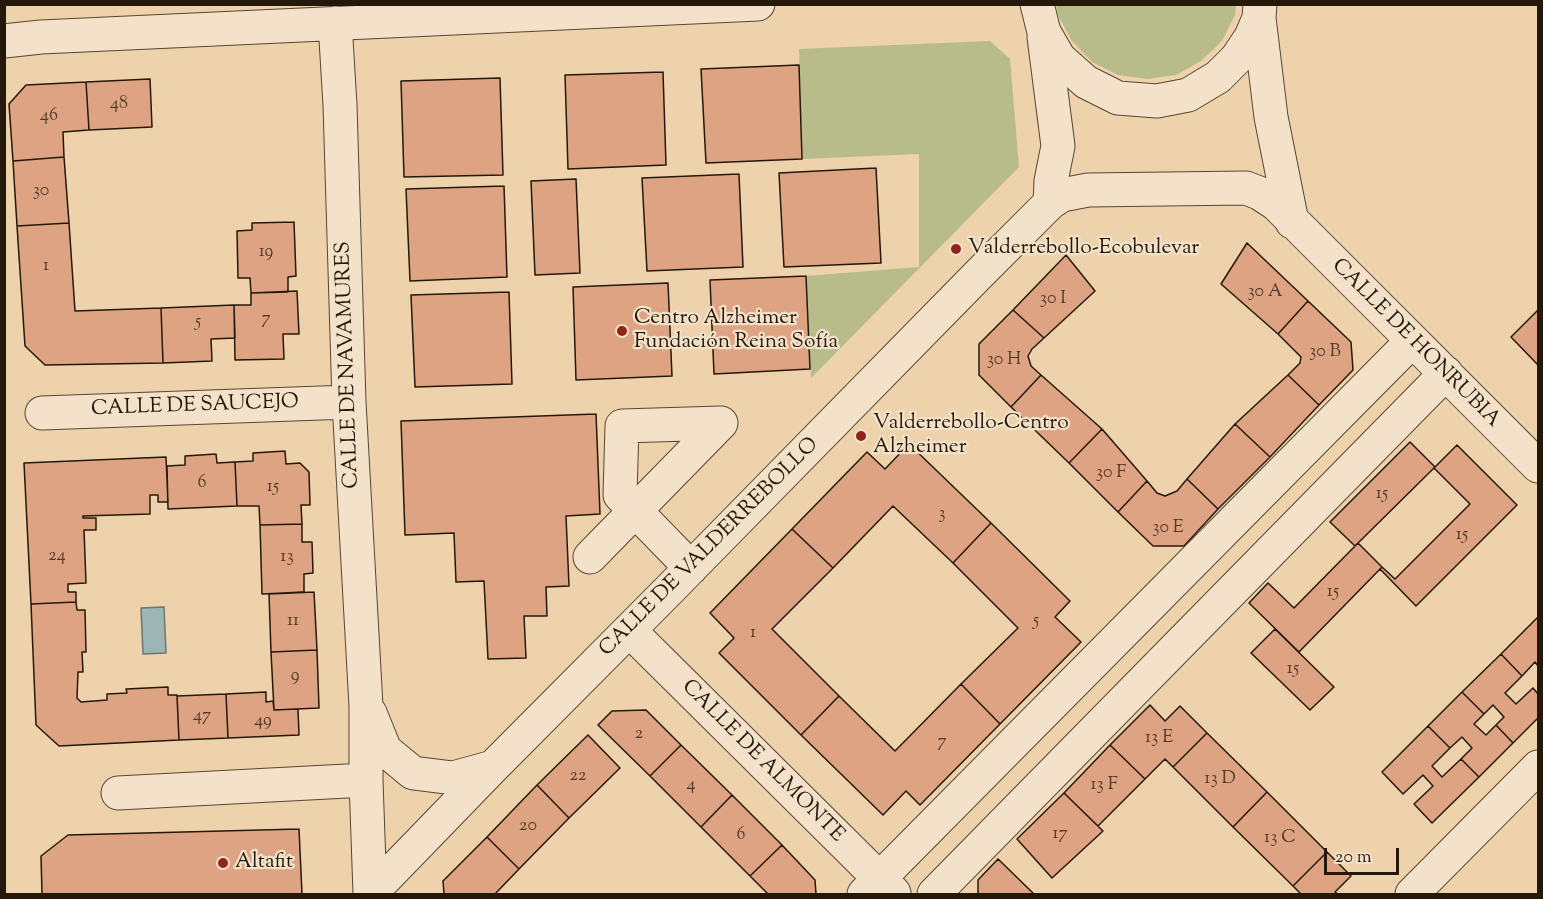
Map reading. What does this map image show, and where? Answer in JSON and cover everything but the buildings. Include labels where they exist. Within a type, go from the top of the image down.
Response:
[{"type":"street","points":[[4,41],[356,17],[758,4]]},
{"type":"street","points":[[1040,18],[1059,58],[1086,82],[1118,98],[1157,101],[1188,94],[1218,78],[1251,37],[1259,11]]},
{"type":"street","points":[[1259,11],[1271,117],[1292,222]]},
{"type":"street","name":"CALLE DE NAVAMURES","points":[[356,17],[340,105],[349,402],[366,706],[370,894]]},
{"type":"street","points":[[1040,18],[1058,146],[1051,181],[1050,203]]},
{"type":"street","points":[[1246,188],[1256,177],[1271,117]]},
{"type":"street","points":[[1058,146],[1088,190]]},
{"type":"street","name":"CALLE DE VALDERREBOLLO","points":[[370,894],[1050,203],[1062,195],[1088,190],[1246,188],[1276,204],[1292,222]]},
{"type":"street","name":"CALLE DE HONRUBIA","points":[[1292,222],[1539,466]]},
{"type":"street","points":[[880,889],[1412,341]]},
{"type":"street","points":[[934,894],[1446,373]]},
{"type":"street","name":"CALLE DE SAUCEJO","points":[[42,413],[349,402]]},
{"type":"street","points":[[590,557],[635,511],[690,568]]},
{"type":"street","name":"CALLE DE ALMONTE","points":[[629,630],[880,889]]},
{"type":"street","name":"CALLE DE NAVAMURES","points":[[366,706],[385,750],[413,773],[453,778],[493,767]]},
{"type":"street","points":[[1412,894],[1539,767]]},
{"type":"street","points":[[118,793],[366,780]]},
{"type":"green space","points":[[1056,4],[1236,5],[1235,15],[1222,41],[1201,61],[1176,75],[1147,79],[1118,75],[1092,62],[1072,41],[1058,15]]},
{"type":"green space","points":[[990,41],[1010,59],[1019,167],[811,378],[806,276],[919,267],[919,154],[802,159],[799,49]]},
{"type":"water","points":[[164,607],[166,653],[143,654],[141,608]]},
{"type":"place","name":"Valderrebollo-Ecobulevar","points":[[956,249]]},
{"type":"place","name":"Centro Alzheimer Fundación Reina Sofía","points":[[622,331]]},
{"type":"place","name":"Valderrebollo-Centro Alzheimer","points":[[861,436]]},
{"type":"place","name":"Altafit","points":[[223,863]]}]
